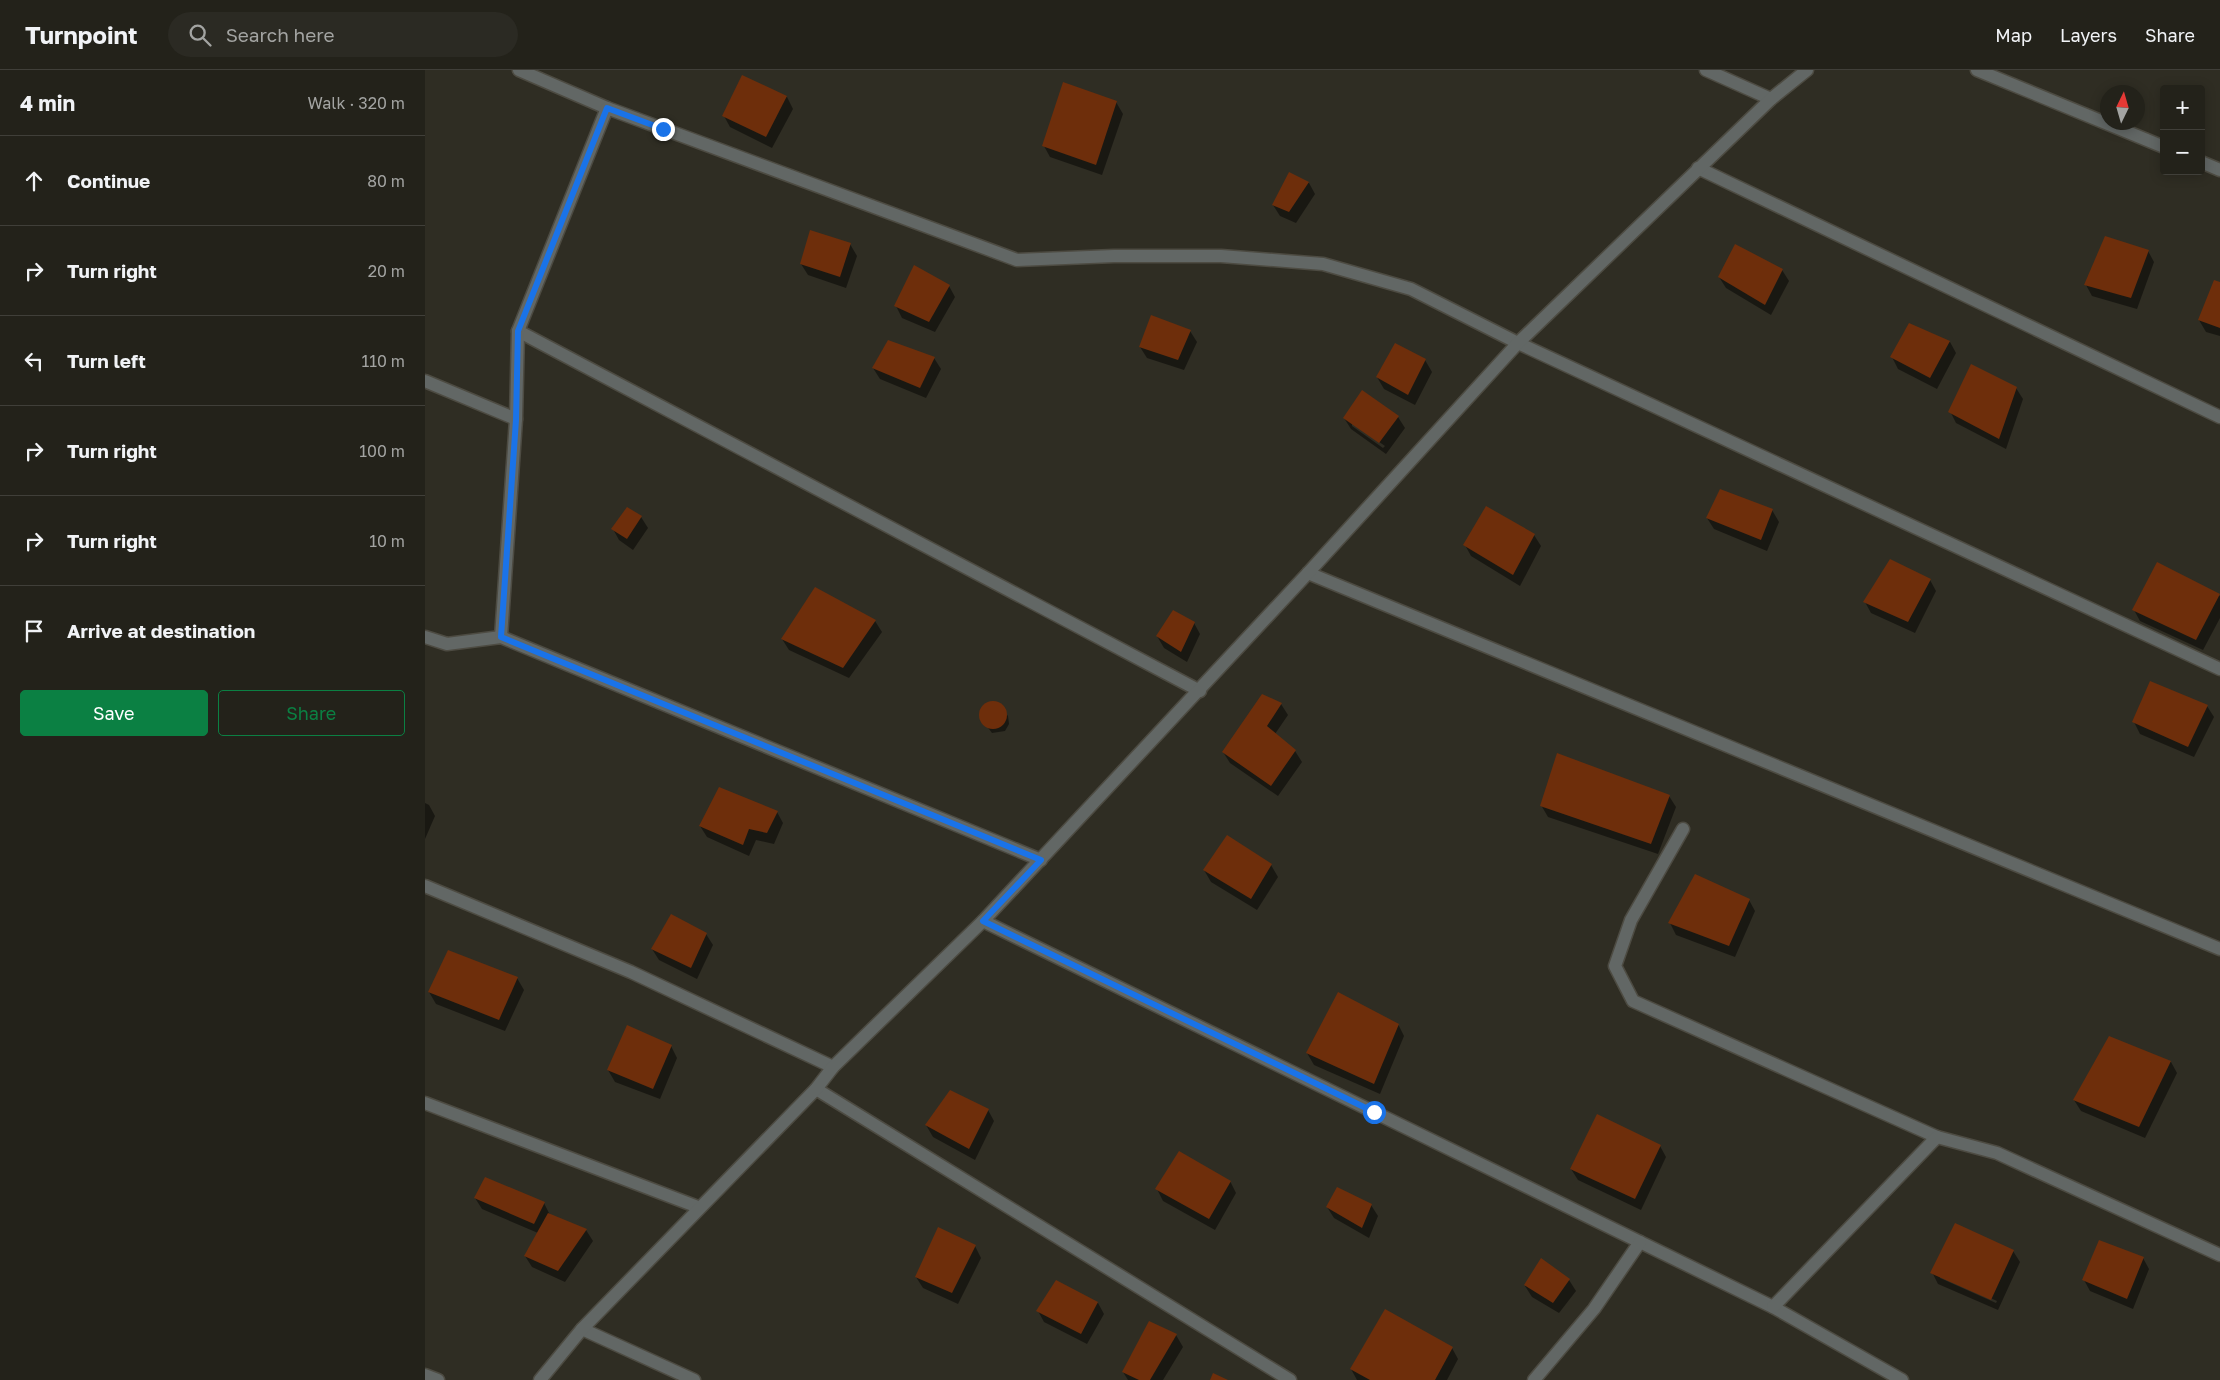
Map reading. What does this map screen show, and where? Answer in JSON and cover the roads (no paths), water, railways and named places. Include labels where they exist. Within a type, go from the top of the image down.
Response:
[{"type":"street","points":[[519,70],[607,108],[1017,260],[1114,256],[1221,256],[1323,264],[1411,289],[1518,342],[2220,669]]},
{"type":"street","points":[[1706,70],[1771,99]]},
{"type":"street","points":[[540,1380],[582,1329],[698,1207],[816,1089],[833,1067],[983,921],[1041,860],[1200,691],[1518,342],[1771,99],[1807,70]]},
{"type":"street","points":[[1977,70],[2160,144]]},
{"type":"street","points":[[501,637],[516,420],[518,331],[607,108]]},
{"type":"street","points":[[2205,164],[2220,170]]},
{"type":"street","points":[[1698,168],[2220,417]]},
{"type":"street","points":[[518,331],[1200,691]]},
{"type":"street","points":[[425,381],[516,420]]},
{"type":"street","points":[[1308,573],[2220,949]]},
{"type":"street","points":[[425,637],[447,644],[501,637],[1041,860]]},
{"type":"street","points":[[1683,829],[1631,920],[1615,966],[1633,1002],[1937,1137],[1997,1154],[2220,1255]]},
{"type":"street","points":[[425,886],[631,972],[833,1067]]},
{"type":"street","points":[[983,921],[1773,1307],[1902,1380]]},
{"type":"street","points":[[816,1089],[1290,1380]]},
{"type":"street","points":[[425,1103],[698,1207]]},
{"type":"street","points":[[1773,1307],[1937,1137]]},
{"type":"street","points":[[1534,1380],[1594,1309],[1640,1242]]},
{"type":"street","points":[[582,1329],[693,1380]]},
{"type":"street","points":[[425,1375],[439,1380]]}]
